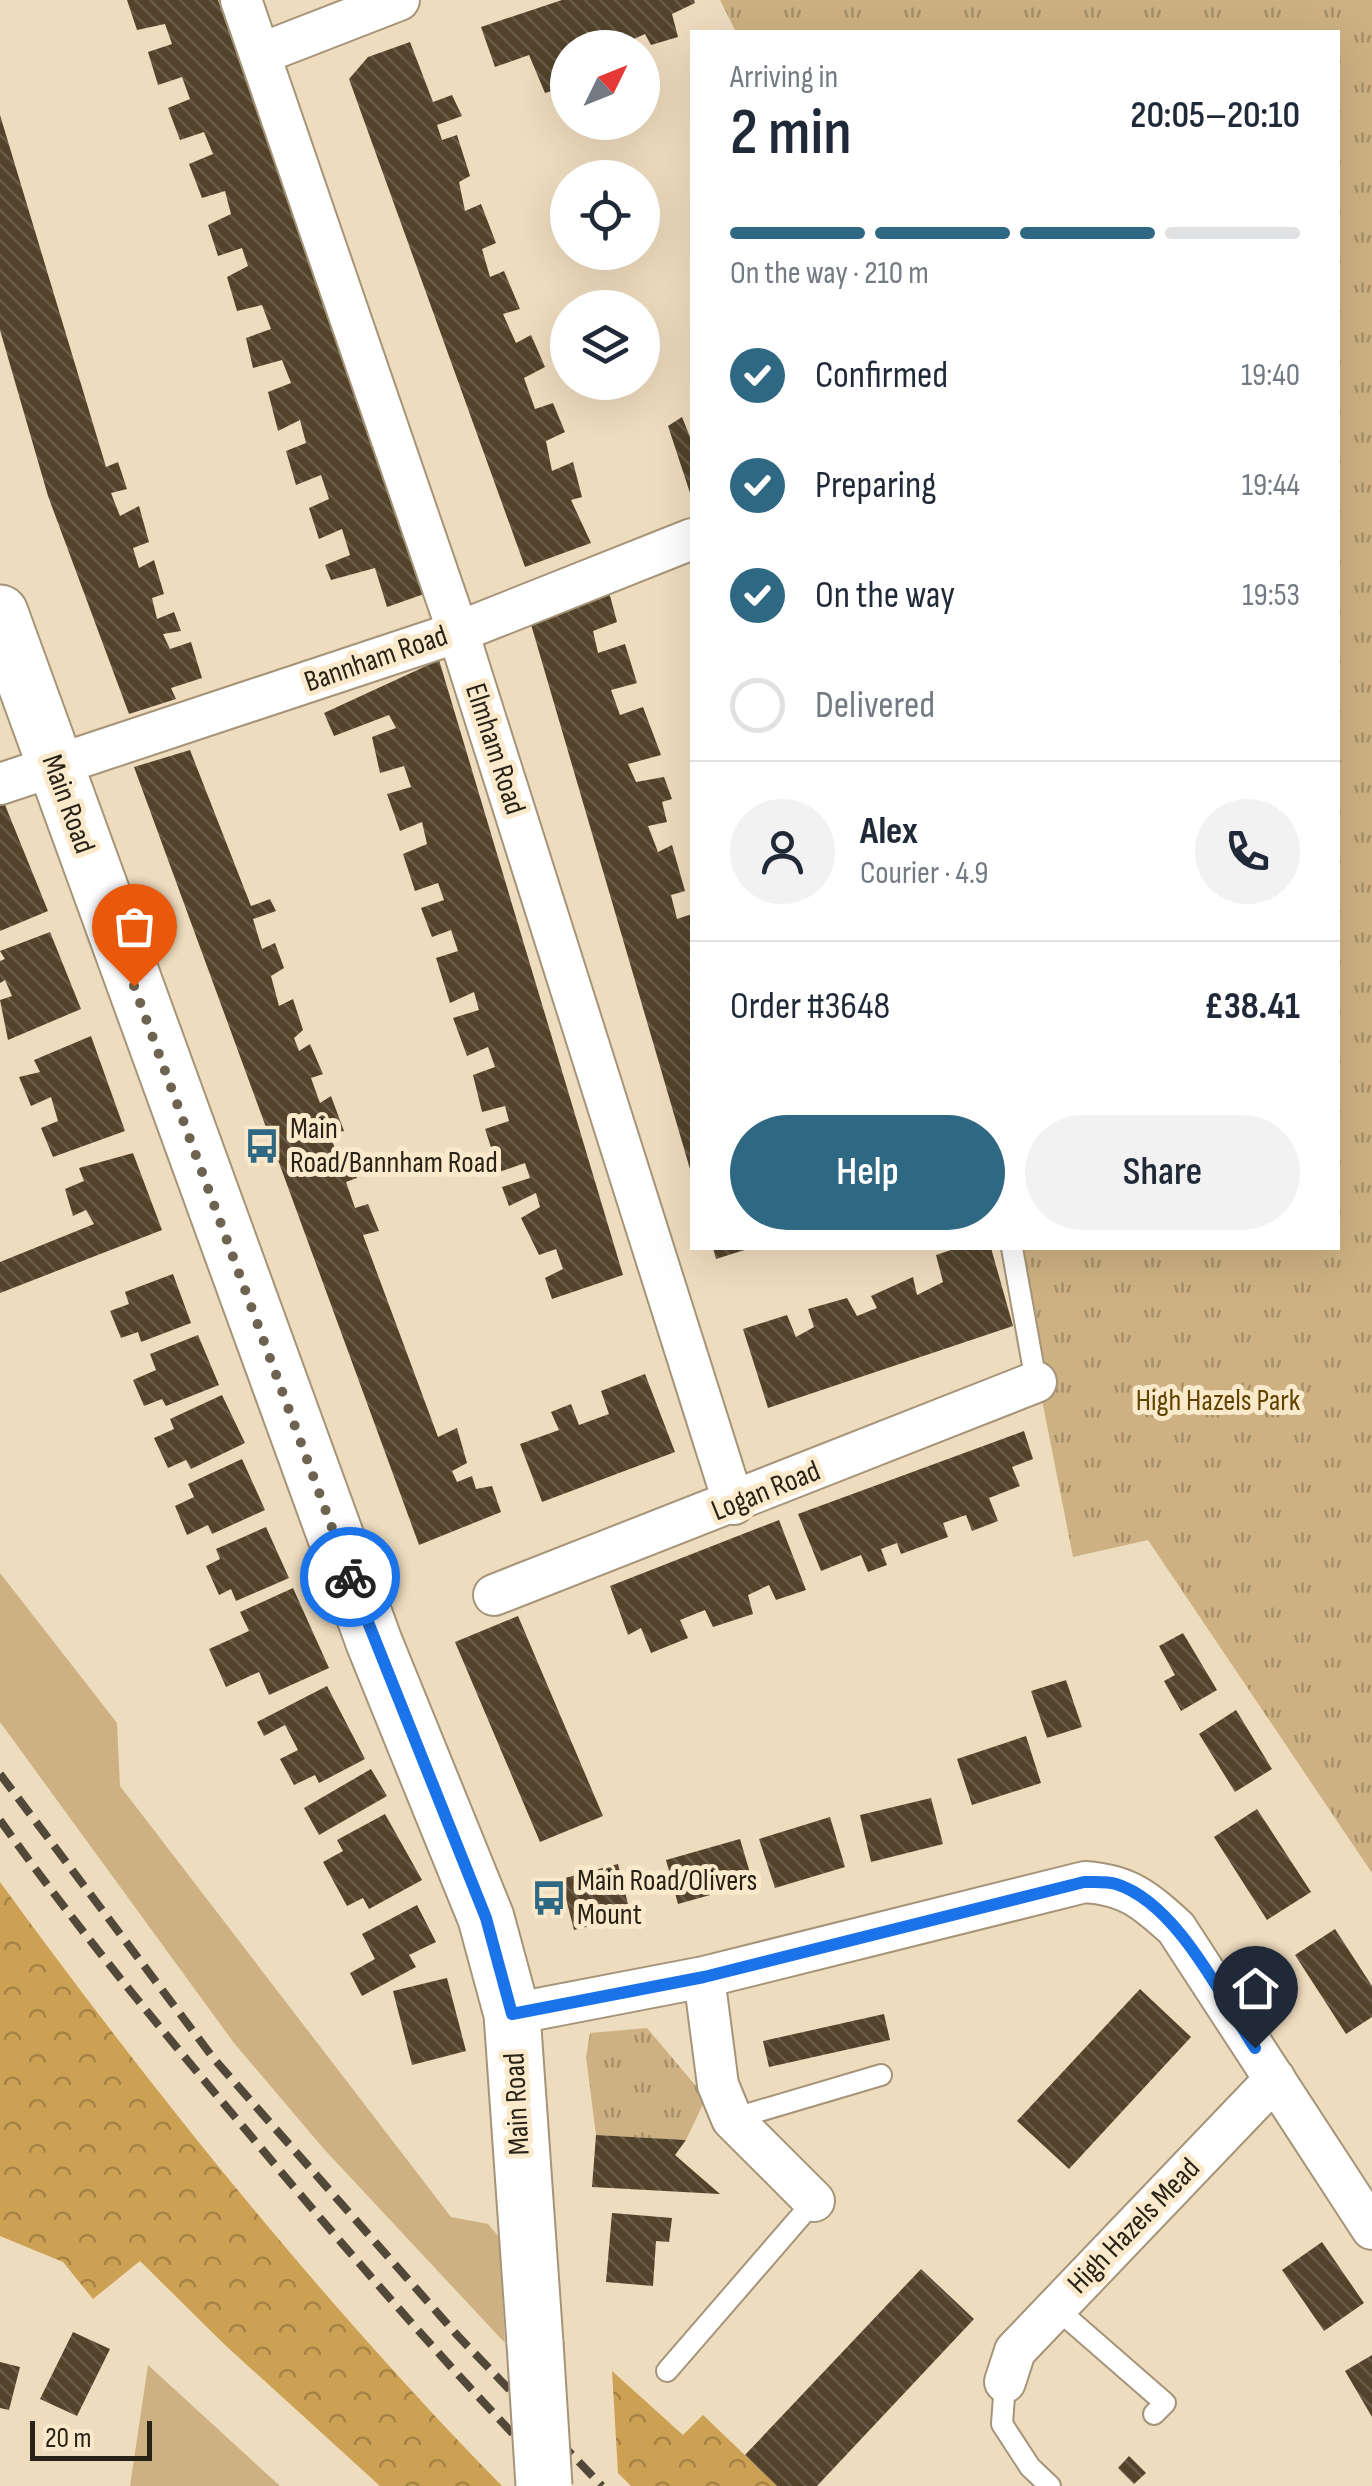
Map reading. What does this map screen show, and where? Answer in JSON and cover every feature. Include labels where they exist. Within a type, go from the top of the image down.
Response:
[{"type":"main road","name":"Main Road","points":[[0,613],[374,1642],[486,1918],[512,2014],[544,2486]]},
{"type":"street","name":"Elmham Road","points":[[241,0],[458,632],[734,1504]]},
{"type":"street","points":[[260,54],[400,0]]},
{"type":"street","name":"Bannham Road","points":[[0,784],[458,632],[690,540]]},
{"type":"street","name":"Logan Road","points":[[494,1595],[734,1504],[1036,1382]]},
{"type":"street","points":[[512,2014],[704,1977],[1084,1882],[1116,1884],[1147,1902],[1176,1928],[1372,2229]]},
{"type":"street","points":[[704,1977],[718,2085],[732,2119],[814,2201]]},
{"type":"street","name":"High Hazels Mead","points":[[1006,2382],[1015,2352],[1275,2079]]},
{"type":"lane","points":[[1012,1250],[1036,1382]]},
{"type":"lane","points":[[732,2119],[880,2075]]},
{"type":"lane","points":[[668,2371],[814,2201]]},
{"type":"lane","points":[[1056,2308],[1166,2403],[1154,2414]]},
{"type":"lane","points":[[1006,2382],[1002,2424],[1030,2468],[1050,2486]]},
{"type":"green space","name":"High Hazels Park","points":[[720,0],[1372,0],[1372,1873],[1148,1540],[1073,1557],[1012,1250],[1340,1250],[1340,30],[735,30]]},
{"type":"green space","points":[[0,1573],[117,1723],[120,1786],[451,2217],[488,2224],[499,2237],[505,2343],[323,2148],[234,2043],[0,1722]]},
{"type":"green space","points":[[0,1882],[240,2193],[368,2342],[502,2486],[380,2486],[224,2344],[140,2261],[93,2299],[63,2262],[0,2236]]},
{"type":"green space","points":[[647,2028],[706,2098],[686,2140],[596,2135],[586,2057],[590,2033]]},
{"type":"green space","points":[[148,2365],[280,2486],[130,2486]]},
{"type":"green space","points":[[612,2371],[683,2435],[703,2415],[777,2486],[631,2486],[618,2473]]},
{"type":"building","points":[[127,0],[218,0],[427,593],[387,607],[375,568],[331,580],[325,565],[350,555],[342,529],[319,539],[309,508],[329,499],[321,475],[296,485],[286,451],[306,443],[300,420],[278,431],[268,392],[291,383],[282,360],[253,368],[246,338],[271,329],[262,305],[237,311],[227,277],[248,266],[242,248],[218,256],[208,225],[231,214],[225,191],[202,198],[189,164],[213,154],[204,132],[180,140],[168,108],[190,99],[182,77],[158,85],[148,52],[172,44],[165,24],[137,30]]},
{"type":"building","points":[[562,0],[695,3],[672,14],[678,37],[660,42],[660,30],[550,30],[550,92],[545,93],[529,55],[495,67],[481,27]]},
{"type":"building","points":[[410,42],[433,102],[452,95],[462,116],[437,125],[442,140],[457,135],[470,176],[459,182],[465,211],[481,204],[496,243],[482,249],[490,277],[504,271],[520,309],[503,314],[516,343],[531,335],[545,367],[524,378],[535,409],[553,403],[565,432],[546,441],[552,471],[573,462],[582,497],[571,500],[591,543],[525,567],[349,79],[368,57]]},
{"type":"building","points":[[0,115],[106,467],[118,462],[127,489],[111,493],[120,516],[139,506],[149,542],[133,548],[139,568],[154,560],[164,594],[152,598],[157,619],[174,612],[181,631],[163,634],[170,649],[191,642],[202,678],[171,688],[176,699],[129,714],[48,496],[0,330]]},
{"type":"building","points":[[682,417],[690,437],[690,493],[668,426]]},
{"type":"building","points":[[609,592],[617,622],[593,631],[598,653],[625,644],[637,683],[611,690],[620,715],[643,707],[661,755],[628,764],[636,782],[664,777],[672,799],[662,802],[667,822],[648,826],[658,852],[672,845],[685,891],[671,895],[677,919],[690,915],[690,1169],[530,621]]},
{"type":"building","points":[[439,660],[623,1275],[552,1299],[545,1278],[563,1269],[556,1249],[539,1255],[521,1218],[540,1207],[536,1193],[509,1206],[502,1187],[530,1178],[525,1163],[499,1172],[485,1129],[509,1121],[505,1106],[482,1112],[473,1075],[495,1067],[488,1047],[467,1056],[453,1018],[479,1010],[474,992],[450,1003],[436,958],[458,951],[451,930],[432,937],[421,908],[444,900],[438,883],[415,891],[403,854],[427,844],[422,822],[400,831],[387,794],[411,787],[404,766],[380,773],[372,737],[396,728],[389,715],[334,736],[324,713]]},
{"type":"building","points":[[190,750],[251,906],[270,899],[276,911],[253,919],[262,949],[275,943],[284,968],[271,976],[279,1006],[293,999],[303,1030],[294,1038],[299,1051],[310,1044],[323,1074],[311,1078],[320,1103],[331,1096],[344,1131],[329,1134],[336,1150],[347,1148],[357,1178],[346,1182],[355,1208],[368,1204],[379,1231],[363,1235],[438,1437],[457,1428],[467,1463],[452,1471],[457,1482],[472,1476],[476,1489],[492,1486],[501,1512],[419,1545],[134,767]]},
{"type":"building","points":[[3,800],[48,911],[0,931],[0,802]]},
{"type":"building","points":[[50,932],[81,1009],[8,1040],[0,1000],[12,996],[5,980],[0,983],[0,961],[5,959],[0,951]]},
{"type":"building","points":[[91,1036],[125,1131],[53,1157],[41,1128],[58,1121],[51,1097],[31,1106],[19,1077],[40,1072],[34,1060]]},
{"type":"building","points":[[133,1153],[162,1230],[0,1293],[0,1262],[94,1224],[86,1210],[73,1216],[65,1189],[84,1181],[79,1168]]},
{"type":"building","points":[[714,1250],[745,1250],[716,1259]]},
{"type":"building","points":[[951,1250],[992,1250],[1013,1326],[768,1408],[743,1329],[787,1315],[796,1337],[814,1327],[808,1309],[847,1298],[857,1316],[877,1308],[871,1296],[913,1277],[917,1295],[943,1282],[936,1255]]},
{"type":"building","points":[[173,1274],[191,1323],[141,1342],[138,1332],[121,1338],[110,1311],[129,1304],[125,1292]]},
{"type":"building","points":[[198,1335],[219,1385],[166,1406],[162,1399],[144,1406],[133,1380],[156,1370],[150,1354]]},
{"type":"building","points":[[645,1374],[675,1452],[542,1502],[520,1444],[559,1430],[551,1412],[571,1404],[579,1425],[609,1414],[601,1391]]},
{"type":"building","points":[[222,1395],[245,1443],[191,1469],[186,1460],[168,1468],[154,1438],[174,1429],[170,1419]]},
{"type":"building","points":[[1024,1431],[1033,1459],[1012,1467],[1020,1486],[989,1498],[998,1521],[972,1531],[966,1515],[943,1523],[948,1537],[901,1554],[897,1543],[881,1549],[887,1565],[868,1572],[861,1555],[821,1571],[798,1514]]},
{"type":"building","points":[[242,1459],[265,1510],[212,1534],[208,1525],[187,1535],[175,1506],[194,1497],[188,1484]]},
{"type":"building","points":[[779,1520],[806,1590],[776,1600],[769,1585],[748,1595],[753,1614],[713,1627],[705,1610],[680,1620],[688,1638],[651,1653],[641,1628],[628,1635],[610,1586]]},
{"type":"building","points":[[266,1527],[289,1578],[236,1601],[231,1589],[219,1595],[206,1566],[220,1559],[216,1549]]},
{"type":"building","points":[[293,1588],[329,1668],[269,1695],[259,1672],[226,1687],[209,1649],[249,1631],[240,1612]]},
{"type":"building","points":[[518,1616],[603,1816],[540,1842],[455,1642]]},
{"type":"building","points":[[1183,1633],[1217,1690],[1181,1711],[1164,1681],[1175,1675],[1159,1646]]},
{"type":"building","points":[[1066,1680],[1082,1727],[1047,1738],[1031,1691]]},
{"type":"building","points":[[327,1686],[365,1759],[319,1783],[315,1775],[294,1785],[280,1759],[298,1750],[285,1725],[264,1736],[257,1722]]},
{"type":"building","points":[[1236,1710],[1272,1769],[1235,1792],[1199,1734]]},
{"type":"building","points":[[1026,1736],[1041,1783],[972,1805],[957,1759]]},
{"type":"building","points":[[371,1769],[387,1796],[319,1835],[304,1808]]},
{"type":"building","points":[[931,1798],[943,1844],[871,1862],[860,1815]]},
{"type":"building","points":[[1257,1809],[1311,1892],[1267,1920],[1214,1837]]},
{"type":"building","points":[[385,1814],[422,1880],[369,1909],[363,1898],[347,1906],[323,1862],[343,1851],[337,1840]]},
{"type":"building","points":[[830,1817],[845,1867],[775,1888],[759,1839]]},
{"type":"building","points":[[740,1839],[753,1883],[678,1904],[666,1860]]},
{"type":"building","points":[[618,1864],[631,1916],[574,1930],[561,1879]]},
{"type":"building","points":[[417,1905],[436,1942],[409,1955],[416,1967],[362,1996],[350,1973],[375,1959],[362,1934]]},
{"type":"building","points":[[1335,1929],[1372,1986],[1372,2017],[1346,2034],[1295,1955]]},
{"type":"building","points":[[447,1978],[466,2051],[412,2065],[393,1991]]},
{"type":"building","points":[[1140,1989],[1191,2037],[1069,2169],[1017,2121]]},
{"type":"building","points":[[884,2014],[890,2040],[769,2067],[763,2041]]},
{"type":"building","points":[[596,2135],[686,2140],[675,2155],[720,2194],[592,2187]]},
{"type":"building","points":[[612,2213],[672,2218],[669,2242],[656,2241],[653,2286],[606,2282]]},
{"type":"building","points":[[1322,2242],[1364,2303],[1324,2331],[1282,2270]]},
{"type":"building","points":[[921,2269],[974,2319],[817,2486],[777,2486],[745,2455]]},
{"type":"building","points":[[73,2332],[110,2349],[77,2416],[40,2399]]},
{"type":"building","points":[[1372,2355],[1372,2417],[1345,2371]]},
{"type":"building","points":[[0,2362],[20,2367],[9,2410],[0,2408]]},
{"type":"building","points":[[1129,2456],[1146,2473],[1134,2484],[1118,2468]]},
{"type":"railway","points":[[0,1774],[214,2059],[458,2336],[602,2486]]},
{"type":"railway","points":[[0,1820],[174,2045],[437,2351],[563,2486]]},
{"type":"way so far","points":[[134,986],[350,1577]]},
{"type":"place","name":"Main Road/Bannham Road","points":[[262,1146]]},
{"type":"place","name":"Main Road/Olivers Mount","points":[[549,1898]]},
{"type":"route","points":[[350,1577],[486,1918],[512,2014],[704,1977],[1084,1882],[1116,1884],[1147,1902],[1176,1928],[1255,2048]]}]
